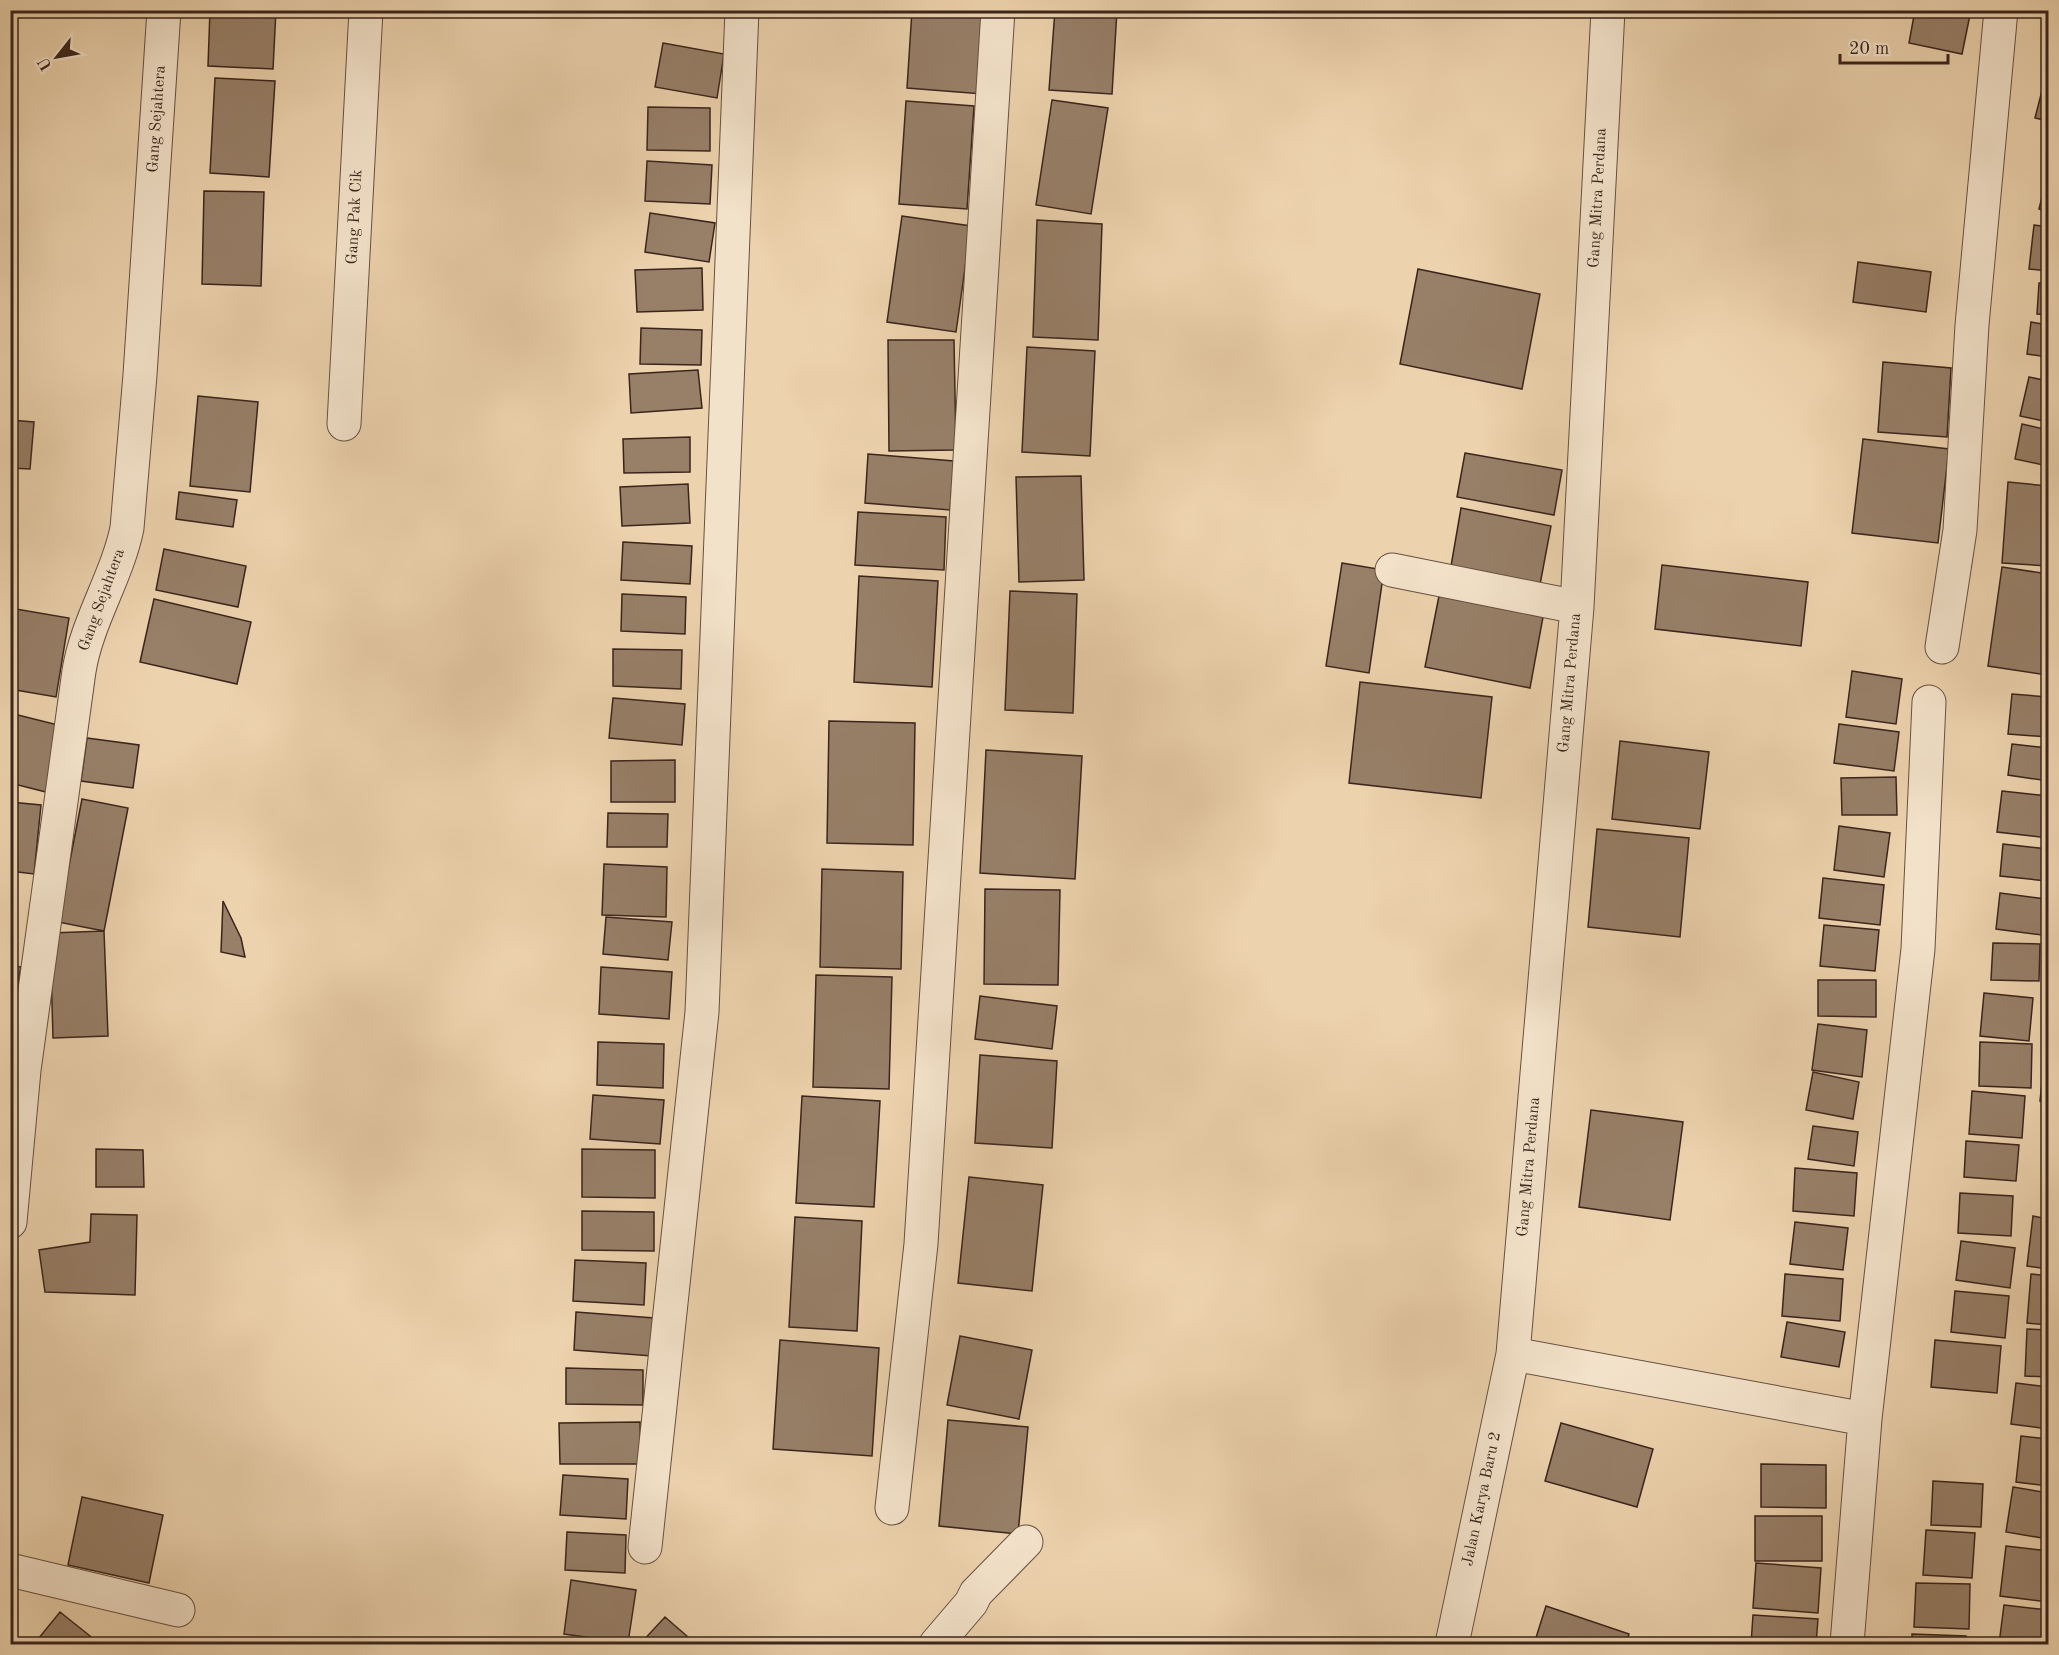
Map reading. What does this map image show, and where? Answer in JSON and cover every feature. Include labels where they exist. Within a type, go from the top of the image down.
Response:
[{"type":"street","name":"Gang Sejahtera","points":[[10,1222],[24,1070],[79,670],[86,640],[121,551],[127,528],[141,375],[164,10]]},
{"type":"street","name":"Gang Pak Cik","points":[[345,424],[366,10]]},
{"type":"street","points":[[645,1547],[702,1012],[742,10]]},
{"type":"street","points":[[892,1508],[921,1244],[998,10]]},
{"type":"street","name":"Gang Mitra Perdana","points":[[1513,1354],[1577,607],[1608,10]]},
{"type":"street","points":[[1942,647],[1960,530],[1972,325],[2001,10]]},
{"type":"street","points":[[1392,570],[1577,607]]},
{"type":"street","points":[[1847,1644],[1865,1419],[1918,949],[1929,702]]},
{"type":"street","points":[[1513,1354],[1865,1419]]},
{"type":"street","name":"Jalan Karya Baru 2","points":[[1452,1644],[1513,1354]]},
{"type":"street","points":[[936,1644],[971,1603],[976,1593],[1026,1542]]},
{"type":"street","points":[[10,1570],[178,1610]]},
{"type":"building","points":[[210,10],[276,10],[273,69],[208,66]]},
{"type":"building","points":[[912,10],[988,10],[983,94],[907,88]]},
{"type":"building","points":[[1055,10],[1117,10],[1112,94],[1049,90]]},
{"type":"building","points":[[1915,10],[1971,10],[1962,54],[1909,43]]},
{"type":"building","points":[[663,43],[724,54],[717,98],[655,87]]},
{"type":"building","points":[[2048,67],[2048,121],[2035,118]]},
{"type":"building","points":[[215,78],[275,81],[269,177],[210,173]]},
{"type":"building","points":[[1052,100],[1108,108],[1091,214],[1036,205]]},
{"type":"building","points":[[906,101],[974,106],[967,209],[899,204]]},
{"type":"building","points":[[648,107],[710,108],[710,151],[647,150]]},
{"type":"building","points":[[647,161],[712,165],[710,204],[645,201]]},
{"type":"building","points":[[2048,173],[2048,212],[2039,209]]},
{"type":"building","points":[[204,191],[264,192],[261,286],[202,284]]},
{"type":"building","points":[[650,213],[715,223],[709,262],[645,252]]},
{"type":"building","points":[[902,216],[971,226],[956,332],[887,322]]},
{"type":"building","points":[[1037,220],[1102,224],[1098,340],[1033,337]]},
{"type":"building","points":[[2034,225],[2048,227],[2048,271],[2029,269]]},
{"type":"building","points":[[1858,262],[1931,272],[1926,312],[1853,302]]},
{"type":"building","points":[[702,268],[703,310],[637,312],[635,270]]},
{"type":"building","points":[[1418,269],[1540,294],[1522,389],[1400,364]]},
{"type":"building","points":[[2039,283],[2048,284],[2048,315],[2037,314]]},
{"type":"building","points":[[2031,322],[2048,325],[2048,357],[2027,354]]},
{"type":"building","points":[[641,328],[702,330],[701,365],[640,364]]},
{"type":"building","points":[[888,340],[954,340],[956,450],[889,451]]},
{"type":"building","points":[[1027,347],[1095,351],[1090,456],[1022,452]]},
{"type":"building","points":[[1883,362],[1951,368],[1947,437],[1878,432]]},
{"type":"building","points":[[698,370],[702,408],[631,413],[629,374]]},
{"type":"building","points":[[2029,377],[2048,381],[2048,422],[2020,416]]},
{"type":"building","points":[[198,396],[258,402],[250,492],[190,486]]},
{"type":"building","points":[[10,420],[34,422],[30,469],[10,468]]},
{"type":"building","points":[[2022,424],[2048,430],[2048,466],[2015,459]]},
{"type":"building","points":[[690,437],[690,472],[624,473],[623,439]]},
{"type":"building","points":[[1863,439],[1949,449],[1938,543],[1852,533]]},
{"type":"building","points":[[1465,453],[1562,470],[1554,515],[1457,497]]},
{"type":"building","points":[[868,454],[954,461],[950,510],[865,503]]},
{"type":"building","points":[[1081,476],[1084,580],[1019,582],[1016,477]]},
{"type":"building","points":[[2008,482],[2048,486],[2048,566],[2002,563]]},
{"type":"building","points":[[688,484],[690,523],[622,526],[620,487]]},
{"type":"building","points":[[179,492],[237,500],[233,527],[176,519]]},
{"type":"building","points":[[1461,508],[1551,526],[1539,590],[1450,572]]},
{"type":"building","points":[[858,512],[946,517],[944,570],[855,565]]},
{"type":"building","points":[[623,542],[692,546],[690,584],[621,580]]},
{"type":"building","points":[[164,549],[246,566],[238,607],[156,590]]},
{"type":"building","points":[[1342,563],[1384,570],[1369,673],[1326,666]]},
{"type":"building","points":[[1662,565],[1808,582],[1801,646],[1655,629]]},
{"type":"building","points":[[2002,567],[2048,574],[2047,675],[1988,666]]},
{"type":"building","points":[[859,576],[938,581],[932,687],[854,682]]},
{"type":"building","points":[[1010,591],[1077,594],[1073,713],[1005,710]]},
{"type":"building","points":[[622,594],[686,597],[685,634],[621,631]]},
{"type":"building","points":[[1439,596],[1543,617],[1530,688],[1425,667]]},
{"type":"building","points":[[154,599],[251,622],[237,684],[140,662]]},
{"type":"building","points":[[10,608],[69,618],[56,697],[10,689]]},
{"type":"building","points":[[613,649],[682,650],[681,689],[613,686]]},
{"type":"building","points":[[1852,671],[1902,679],[1896,724],[1846,717]]},
{"type":"building","points":[[1360,682],[1492,697],[1481,798],[1349,783]]},
{"type":"building","points":[[2012,694],[2048,697],[2048,737],[2008,734]]},
{"type":"building","points":[[613,698],[685,704],[682,745],[609,738]]},
{"type":"building","points":[[10,713],[62,726],[46,792],[10,783]]},
{"type":"building","points":[[829,721],[915,723],[913,845],[827,843]]},
{"type":"building","points":[[1839,724],[1899,732],[1894,771],[1834,763]]},
{"type":"building","points":[[87,738],[139,745],[133,788],[81,781]]},
{"type":"building","points":[[1620,741],[1709,752],[1700,829],[1612,819]]},
{"type":"building","points":[[2012,744],[2048,748],[2048,781],[2008,775]]},
{"type":"building","points":[[986,750],[1082,756],[1075,879],[980,873]]},
{"type":"building","points":[[675,760],[675,802],[611,802],[611,761]]},
{"type":"building","points":[[1896,777],[1897,815],[1842,815],[1841,778]]},
{"type":"building","points":[[2002,791],[2048,796],[2048,838],[1997,832]]},
{"type":"building","points":[[82,799],[128,808],[104,931],[58,922]]},
{"type":"building","points":[[10,802],[41,805],[34,874],[10,871]]},
{"type":"building","points":[[608,813],[668,814],[667,847],[607,847]]},
{"type":"building","points":[[1839,826],[1890,833],[1884,877],[1834,870]]},
{"type":"building","points":[[1597,829],[1689,838],[1680,937],[1588,927]]},
{"type":"building","points":[[2003,844],[2048,849],[2047,881],[2000,876]]},
{"type":"building","points":[[604,864],[667,867],[666,917],[602,915]]},
{"type":"building","points":[[822,869],[903,872],[901,969],[820,967]]},
{"type":"building","points":[[1823,878],[1884,885],[1880,925],[1819,918]]},
{"type":"building","points":[[985,889],[1060,890],[1058,985],[984,984]]},
{"type":"building","points":[[2000,893],[2046,899],[2042,935],[1996,929]]},
{"type":"building","points":[[223,901],[241,938],[245,957],[221,952]]},
{"type":"building","points":[[606,917],[672,922],[668,960],[603,954]]},
{"type":"building","points":[[1824,925],[1879,930],[1875,971],[1820,966]]},
{"type":"building","points":[[104,931],[108,1036],[53,1038],[50,933]]},
{"type":"building","points":[[1993,943],[2040,944],[2039,981],[1991,980]]},
{"type":"building","points":[[10,965],[21,967],[13,1004],[10,1003]]},
{"type":"building","points":[[601,967],[672,972],[669,1019],[599,1014]]},
{"type":"building","points":[[816,975],[892,977],[889,1089],[813,1087]]},
{"type":"building","points":[[1818,980],[1876,980],[1876,1017],[1818,1016]]},
{"type":"building","points":[[1984,993],[2033,998],[2029,1041],[1980,1036]]},
{"type":"building","points":[[980,996],[1057,1006],[1052,1049],[975,1039]]},
{"type":"building","points":[[1818,1024],[1867,1030],[1862,1077],[1812,1070]]},
{"type":"building","points":[[2048,1032],[2048,1102],[2040,1101]]},
{"type":"building","points":[[598,1042],[664,1044],[663,1088],[597,1085]]},
{"type":"building","points":[[1980,1042],[2032,1044],[2031,1088],[1979,1086]]},
{"type":"building","points":[[980,1055],[1057,1061],[1052,1148],[975,1143]]},
{"type":"building","points":[[1813,1072],[1859,1082],[1853,1119],[1806,1110]]},
{"type":"building","points":[[1972,1091],[2025,1096],[2022,1138],[1969,1134]]},
{"type":"building","points":[[593,1095],[664,1100],[660,1144],[590,1139]]},
{"type":"building","points":[[802,1096],[880,1101],[874,1207],[796,1203]]},
{"type":"building","points":[[1591,1110],[1683,1122],[1670,1220],[1579,1207]]},
{"type":"building","points":[[1813,1126],[1858,1132],[1854,1166],[1808,1159]]},
{"type":"building","points":[[1966,1141],[2019,1145],[2016,1181],[1964,1177]]},
{"type":"building","points":[[96,1149],[143,1150],[144,1187],[96,1187]]},
{"type":"building","points":[[582,1149],[655,1150],[655,1198],[582,1197]]},
{"type":"building","points":[[1795,1168],[1857,1173],[1854,1216],[1793,1211]]},
{"type":"building","points":[[969,1177],[1043,1185],[1032,1291],[958,1283]]},
{"type":"building","points":[[1960,1193],[2013,1196],[2011,1236],[1958,1233]]},
{"type":"building","points":[[582,1211],[654,1212],[654,1251],[582,1250]]},
{"type":"building","points":[[91,1214],[137,1215],[135,1295],[45,1292],[39,1250],[90,1242]]},
{"type":"building","points":[[2033,1216],[2048,1219],[2048,1269],[2027,1266]]},
{"type":"building","points":[[795,1217],[862,1221],[857,1331],[789,1327]]},
{"type":"building","points":[[1795,1222],[1848,1228],[1843,1270],[1790,1264]]},
{"type":"building","points":[[1961,1241],[2015,1248],[2010,1288],[1956,1280]]},
{"type":"building","points":[[575,1260],[646,1263],[644,1305],[573,1301]]},
{"type":"building","points":[[1785,1274],[1843,1279],[1840,1321],[1782,1316]]},
{"type":"building","points":[[2031,1274],[2048,1276],[2048,1325],[2027,1323]]},
{"type":"building","points":[[1955,1291],[2009,1296],[2005,1338],[1951,1332]]},
{"type":"building","points":[[576,1312],[654,1318],[652,1356],[574,1350]]},
{"type":"building","points":[[1787,1322],[1845,1332],[1839,1367],[1781,1357]]},
{"type":"building","points":[[2027,1329],[2048,1330],[2048,1377],[2025,1376]]},
{"type":"building","points":[[960,1336],[1032,1350],[1019,1419],[947,1405]]},
{"type":"building","points":[[780,1340],[879,1348],[872,1456],[773,1449]]},
{"type":"building","points":[[1935,1340],[2001,1346],[1997,1393],[1931,1387]]},
{"type":"building","points":[[566,1368],[643,1370],[643,1405],[566,1404]]},
{"type":"building","points":[[2016,1383],[2048,1387],[2048,1429],[2011,1424]]},
{"type":"building","points":[[948,1420],[1028,1427],[1018,1534],[939,1526]]},
{"type":"building","points":[[640,1422],[641,1464],[560,1464],[559,1423]]},
{"type":"building","points":[[1561,1423],[1653,1449],[1637,1507],[1545,1481]]},
{"type":"building","points":[[2021,1436],[2048,1439],[2048,1486],[2016,1482]]},
{"type":"building","points":[[1761,1464],[1826,1465],[1826,1508],[1761,1507]]},
{"type":"building","points":[[563,1475],[628,1479],[626,1519],[560,1515]]},
{"type":"building","points":[[1933,1481],[1983,1484],[1981,1527],[1931,1525]]},
{"type":"building","points":[[2013,1487],[2048,1493],[2048,1539],[2006,1532]]},
{"type":"building","points":[[82,1497],[163,1515],[149,1583],[68,1565]]},
{"type":"building","points":[[1755,1516],[1822,1516],[1822,1561],[1755,1561]]},
{"type":"building","points":[[1926,1530],[1975,1533],[1972,1578],[1923,1575]]},
{"type":"building","points":[[567,1532],[626,1535],[625,1573],[565,1570]]},
{"type":"building","points":[[2006,1546],[2048,1551],[2048,1602],[2000,1596]]},
{"type":"building","points":[[1756,1563],[1821,1568],[1818,1613],[1753,1608]]},
{"type":"building","points":[[571,1580],[636,1590],[628,1643],[564,1634]]},
{"type":"building","points":[[1916,1583],[1970,1584],[1969,1629],[1914,1627]]},
{"type":"building","points":[[2004,1605],[2048,1610],[2048,1644],[1999,1644]]},
{"type":"building","points":[[1546,1606],[1629,1634],[1626,1644],[1534,1644]]},
{"type":"building","points":[[60,1612],[100,1644],[34,1644]]},
{"type":"building","points":[[1753,1615],[1818,1619],[1816,1644],[1751,1644]]},
{"type":"building","points":[[665,1617],[696,1644],[640,1644]]},
{"type":"building","points":[[1912,1634],[1966,1636],[1966,1644],[1912,1644]]}]
